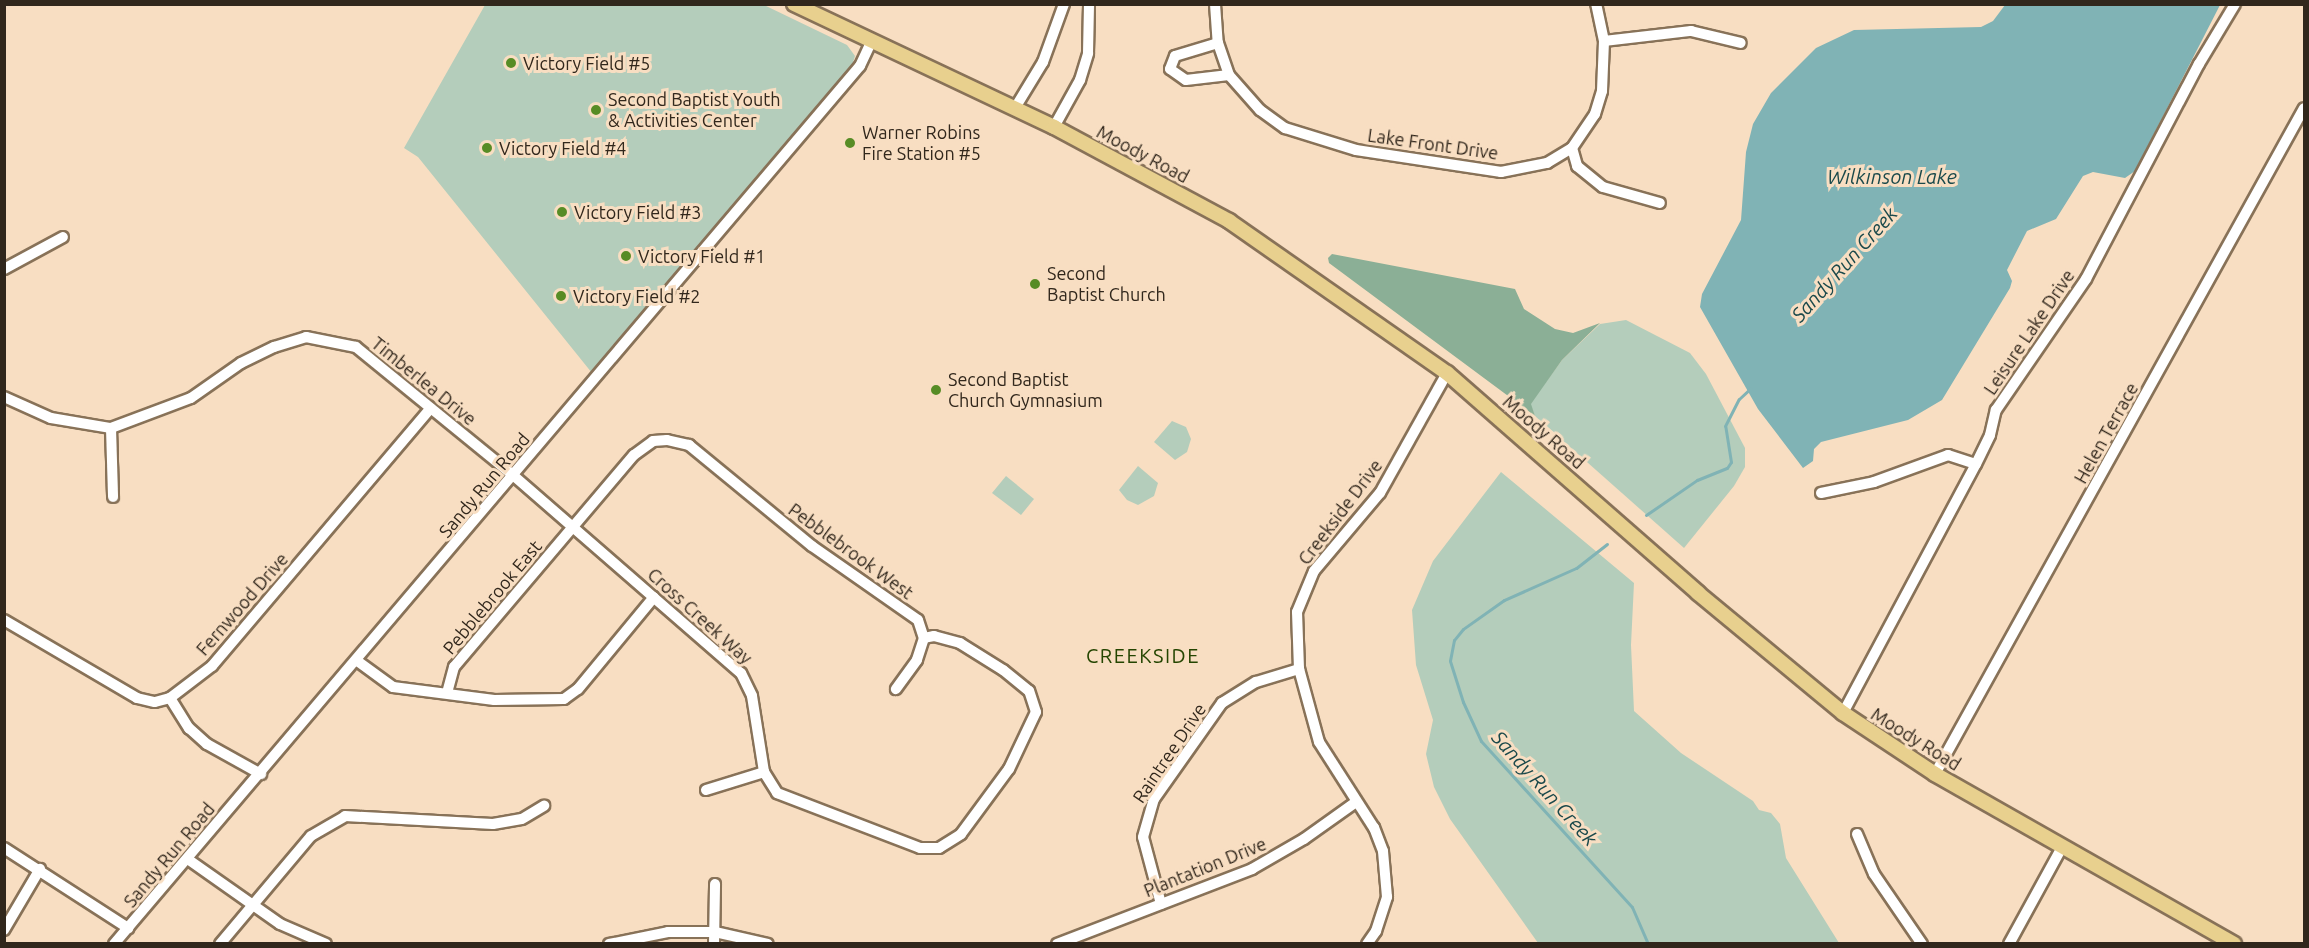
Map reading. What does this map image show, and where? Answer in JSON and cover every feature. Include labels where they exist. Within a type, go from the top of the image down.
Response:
[{"type":"main road","name":"Moody Road","points":[[794,4],[1054,127],[1228,221],[1447,373],[1731,622],[1843,713],[1935,774],[2234,944]]},
{"type":"street","points":[[1015,108],[1043,62],[1064,4]]},
{"type":"street","points":[[1054,127],[1080,80],[1088,53],[1089,4]]},
{"type":"street","name":"Lake Front Drive","points":[[1215,4],[1218,43],[1229,75],[1260,110],[1285,128],[1356,150],[1501,172],[1546,162],[1572,148],[1595,114],[1602,91],[1604,41],[1596,4]]},
{"type":"street","name":"Leisure Lake Drive","points":[[1843,713],[1976,465],[1990,435],[1996,410],[2086,279],[2199,64],[2235,4]]},
{"type":"street","points":[[1604,41],[1691,31],[1741,43]]},
{"type":"street","name":"Sandy Run Road","points":[[114,944],[189,860],[860,66],[871,42]]},
{"type":"street","points":[[1218,43],[1175,56],[1170,69],[1186,80],[1229,75]]},
{"type":"street","name":"Helen Terrace","points":[[1935,774],[2304,108]]},
{"type":"street","points":[[1572,148],[1577,166],[1602,187],[1660,203]]},
{"type":"street","points":[[4,269],[63,237]]},
{"type":"street","name":"Timberlea Drive","points":[[111,428],[191,398],[241,363],[306,337],[356,347],[514,476]]},
{"type":"street","name":"Creekside Drive","points":[[1367,944],[1382,913],[1388,876],[1374,828],[1319,742],[1299,669],[1297,612],[1306,587],[1338,540],[1380,493],[1447,373]]},
{"type":"street","points":[[4,397],[51,418],[111,428],[113,497]]},
{"type":"street","name":"Fernwood Drive","points":[[170,698],[212,666],[431,408]]},
{"type":"street","name":"Pebblebrook West","points":[[573,527],[644,447],[653,441],[676,440],[701,453],[812,546],[905,609],[918,620],[924,638]]},
{"type":"street","points":[[1821,493],[1874,482],[1948,456],[1976,465]]},
{"type":"street","name":"Cross Creek Way","points":[[514,476],[654,597],[748,683],[764,772],[777,793],[920,848],[939,848],[952,841],[993,791],[1026,740],[1036,712],[1034,699],[1003,670],[960,643],[934,636],[924,638]]},
{"type":"street","name":"Pebblebrook East","points":[[447,693],[454,667],[573,527]]},
{"type":"street","points":[[356,660],[393,687],[494,700],[564,699],[578,689],[654,597]]},
{"type":"street","points":[[4,620],[137,698],[155,702],[170,698],[189,728],[207,744],[261,774]]},
{"type":"street","points":[[896,689],[917,660],[924,638]]},
{"type":"street","name":"Raintree Drive","points":[[1161,904],[1143,837],[1154,799],[1222,703],[1256,682],[1299,669]]},
{"type":"street","points":[[706,790],[764,772]]},
{"type":"street","name":"Plantation Drive","points":[[1057,944],[1268,861],[1356,802]]},
{"type":"street","points":[[220,944],[311,836],[345,816],[492,824],[522,819],[544,806]]},
{"type":"street","points":[[1857,834],[1874,874],[1922,944]]},
{"type":"street","points":[[2009,944],[2062,846]]},
{"type":"street","points":[[4,848],[40,869],[128,928]]},
{"type":"street","points":[[189,860],[280,924],[326,944]]},
{"type":"street","points":[[4,930],[40,869]]},
{"type":"street","points":[[714,944],[715,884]]},
{"type":"street","points":[[609,944],[668,932],[715,932],[768,944]]},
{"type":"green space","points":[[485,5],[764,5],[847,45],[855,56],[852,66],[592,373],[418,157],[404,148]]},
{"type":"green space","points":[[1332,254],[1515,289],[1524,309],[1555,329],[1573,333],[1600,323],[1562,360],[1531,404],[1535,416],[1329,263],[1328,258]]},
{"type":"green space","points":[[1626,320],[1690,353],[1706,374],[1745,448],[1745,467],[1734,486],[1684,548],[1535,416],[1530,404],[1562,360],[1600,324]]},
{"type":"green space","points":[[1172,421],[1186,427],[1191,439],[1187,452],[1175,460],[1154,442]]},
{"type":"green space","points":[[1138,466],[1158,483],[1154,496],[1138,505],[1127,500],[1119,490]]},
{"type":"green space","points":[[1501,472],[1634,583],[1631,645],[1634,711],[1681,753],[1753,801],[1759,810],[1771,813],[1780,824],[1786,858],[1839,943],[1538,943],[1450,819],[1434,787],[1426,754],[1433,720],[1416,665],[1412,610],[1433,561]]},
{"type":"green space","points":[[1006,476],[1034,499],[1021,515],[992,493]]},
{"type":"water","name":"Wilkinson Lake","points":[[2005,5],[2220,5],[2135,171],[2125,178],[2093,172],[2083,176],[2056,219],[2027,231],[2007,270],[2012,281],[2010,288],[1942,400],[1908,420],[1821,442],[1814,449],[1813,461],[1803,468],[1758,409],[1700,307],[1702,294],[1741,220],[1746,152],[1753,124],[1771,93],[1816,48],[1854,30],[1981,27],[1993,21]]},
{"type":"waterway","name":"Sandy Run Creek","points":[[1646,515],[1697,480],[1727,468],[1731,462],[1725,426],[1739,399],[1751,388]]},
{"type":"waterway","name":"Sandy Run Creek","points":[[1607,544],[1576,568],[1504,600],[1463,629],[1454,640],[1450,661],[1463,702],[1481,741],[1632,907],[1648,944]]},
{"type":"place","name":"Victory Field #5","points":[[511,63]]},
{"type":"place","name":"Second Baptist Youth & Activities Center","points":[[596,110]]},
{"type":"place","name":"Warner Robins Fire Station #5","points":[[850,143]]},
{"type":"place","name":"Victory Field #4","points":[[487,148]]},
{"type":"place","name":"Victory Field #3","points":[[562,212]]},
{"type":"place","name":"Victory Field #1","points":[[626,256]]},
{"type":"place","name":"Second Baptist Church","points":[[1035,284]]},
{"type":"place","name":"Victory Field #2","points":[[561,296]]},
{"type":"place","name":"Second Baptist Church Gymnasium","points":[[936,390]]},
{"type":"district","name":"CREEKSIDE","points":[[1143,655]]}]
